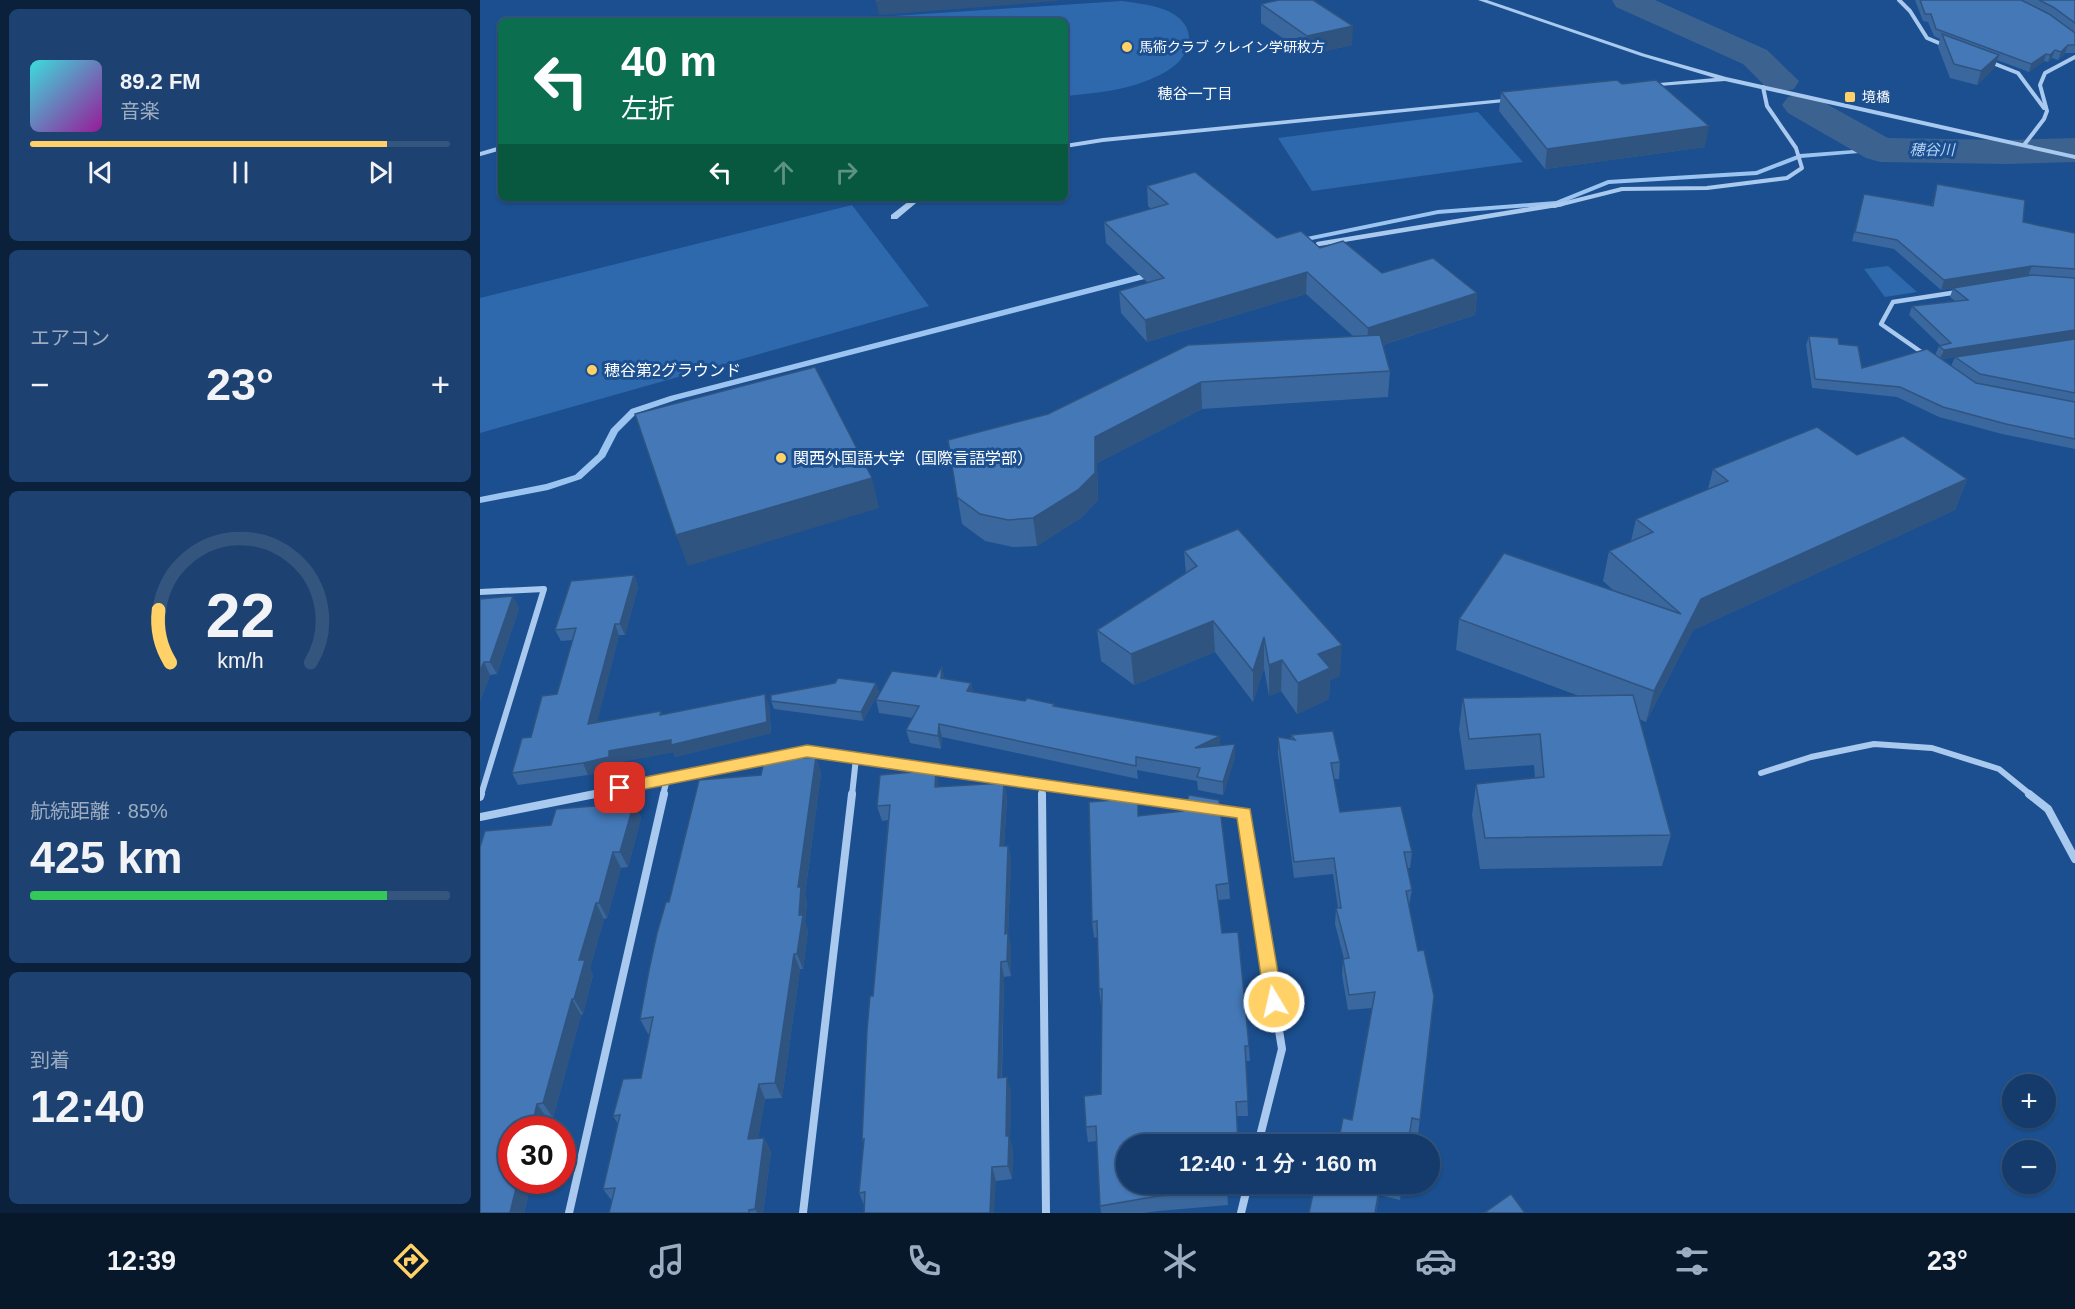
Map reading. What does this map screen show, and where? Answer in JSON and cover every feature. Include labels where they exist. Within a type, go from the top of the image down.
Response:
[{"type":"street","points":[[1481,0],[1643,55],[1725,79],[2075,158]]},
{"type":"street","points":[[1899,0],[1910,10],[1927,38],[1949,47]]},
{"type":"street","points":[[2044,108],[2040,85],[2045,73],[2075,57]]},
{"type":"street","points":[[1985,60],[2018,73],[2047,111],[2024,146]]},
{"type":"street","points":[[1644,87],[1725,79]]},
{"type":"street","points":[[1318,244],[1579,201],[1622,189],[1707,188],[1787,178],[1802,168],[1796,148],[1767,106],[1763,87]]},
{"type":"street","points":[[1068,146],[1103,140],[1526,99]]},
{"type":"street","points":[[480,154],[498,149]]},
{"type":"street","points":[[894,217],[914,201]]},
{"type":"street","points":[[1930,357],[1881,324],[1893,303],[1961,291]]},
{"type":"street","points":[[480,592],[544,589],[480,797]]},
{"type":"street","points":[[1761,773],[1811,757],[1874,744],[1932,748],[1998,769],[2048,809],[2075,860]]},
{"type":"street","points":[[480,817],[807,751],[1197,806]]},
{"type":"street","points":[[803,1213],[856,758]]},
{"type":"street","points":[[569,1213],[667,779]]},
{"type":"street","points":[[1042,784],[1046,1213]]},
{"type":"street","points":[[1208,808],[1244,813],[1282,1049],[1261,1134]]},
{"type":"street","points":[[1241,1213],[1246,1194]]},
{"type":"shaded area","name":"馬術クラブ クレイン学研枚方","points":[[1122,1],[1144,4],[1173,14],[1185,25],[1189,40],[1188,47],[1180,61],[1155,77],[1105,92],[1068,96],[1068,18],[864,18]]},
{"type":"shaded area","points":[[1478,112],[1523,162],[1312,191],[1278,138]]},
{"type":"shaded area","name":"穂谷第2グラウンド","points":[[852,205],[929,306],[480,433],[480,298]]},
{"type":"shaded area","points":[[1888,266],[1917,292],[1885,297],[1864,269]]},
{"type":"building","points":[[1279,0],[1313,0],[1353,26],[1307,36],[1261,4]]},
{"type":"building","points":[[1920,0],[2021,0],[2049,14],[2075,33],[2075,45],[2068,45],[2061,52],[2055,50],[2031,64],[1936,29],[1931,14],[1925,14]]},
{"type":"building","points":[[2039,0],[2075,0],[2075,23],[2053,7]]},
{"type":"building","points":[[1942,34],[1999,55],[1981,71],[1954,64]]},
{"type":"building","points":[[1617,80],[1622,84],[1656,80],[1709,126],[1547,149],[1501,92]]},
{"type":"building","points":[[1195,172],[1277,238],[1301,231],[1320,248],[1343,241],[1382,273],[1433,258],[1477,293],[1368,328],[1307,272],[1145,320],[1119,291],[1164,278],[1104,222],[1168,204],[1147,186]]},
{"type":"building","points":[[1937,184],[2025,200],[2023,222],[2075,233],[2075,269],[2032,266],[1944,280],[1897,240],[1855,232],[1864,194],[1933,206]]},
{"type":"building","points":[[2032,275],[2075,278],[2075,330],[1944,350],[1939,346],[1951,343],[1912,306],[1968,300],[1953,288]]},
{"type":"building","points":[[1380,335],[1390,371],[1201,382],[1095,437],[1095,473],[1078,490],[1033,518],[1008,520],[980,514],[957,497],[948,440],[1048,414],[1188,345]]},
{"type":"building","points":[[1809,336],[1838,338],[1839,344],[1858,346],[1862,368],[1927,349],[1976,383],[2075,402],[2075,439],[1943,407],[1900,387],[1815,379]]},
{"type":"building","points":[[2075,339],[2075,393],[1980,374],[1955,357]]},
{"type":"building","points":[[815,367],[872,478],[676,535],[635,414]]},
{"type":"building","points":[[1817,427],[1857,455],[1903,436],[1967,479],[1701,599],[1654,691],[1459,619],[1504,553],[1681,614],[1609,551],[1653,532],[1636,519],[1728,481],[1713,469]]},
{"type":"building","points":[[1238,529],[1342,645],[1318,654],[1330,668],[1298,683],[1282,660],[1269,665],[1264,637],[1253,671],[1213,621],[1131,654],[1097,630],[1197,566],[1184,551]]},
{"type":"building","points":[[634,575],[620,624],[615,624],[588,724],[661,711],[660,715],[765,694],[767,722],[671,745],[671,740],[609,751],[609,757],[583,763],[512,773],[522,738],[531,737],[542,696],[557,694],[576,628],[555,630],[571,581]]},
{"type":"building","points":[[513,596],[490,662],[484,662],[480,671],[480,599]]},
{"type":"building","points":[[942,666],[941,678],[971,683],[967,691],[1025,701],[1027,698],[1054,704],[1053,706],[1220,736],[1195,748],[1235,744],[1223,782],[1197,777],[1200,768],[1136,757],[1136,766],[939,724],[938,736],[906,730],[919,706],[876,700],[892,671],[936,677]]},
{"type":"building","points":[[838,678],[876,683],[861,712],[771,701],[771,695],[835,683]]},
{"type":"building","points":[[1633,695],[1671,835],[1485,838],[1476,784],[1544,777],[1540,734],[1469,739],[1463,698]]},
{"type":"building","points":[[1333,731],[1340,762],[1331,763],[1340,812],[1401,806],[1412,852],[1404,852],[1412,890],[1406,891],[1418,951],[1424,950],[1434,996],[1420,1120],[1412,1118],[1410,1134],[1340,1134],[1343,1118],[1352,1120],[1375,992],[1349,995],[1343,959],[1349,958],[1336,908],[1341,908],[1334,858],[1294,862],[1278,737],[1295,740],[1291,735]]},
{"type":"building","points":[[816,757],[798,887],[801,887],[799,915],[803,915],[797,954],[794,954],[775,1083],[759,1084],[748,1139],[764,1138],[755,1209],[749,1210],[749,1213],[609,1213],[615,1188],[603,1189],[620,1115],[613,1116],[623,1079],[641,1078],[653,1017],[640,1019],[649,970],[666,902],[669,902],[699,780],[761,775],[764,761]]},
{"type":"building","points":[[936,770],[935,787],[1004,783],[1000,846],[1008,846],[1005,934],[1008,933],[1007,961],[1001,962],[998,1078],[1007,1077],[1008,1166],[992,1167],[990,1213],[864,1213],[865,1192],[859,1193],[864,1139],[862,1140],[867,1030],[870,996],[873,996],[890,805],[877,806],[880,775]]},
{"type":"building","points":[[1189,795],[1219,800],[1229,883],[1216,885],[1222,933],[1238,932],[1249,1046],[1245,1046],[1248,1101],[1236,1102],[1238,1134],[1116,1134],[1116,1194],[1186,1194],[1158,1196],[1100,1206],[1096,1126],[1086,1127],[1084,1096],[1101,1094],[1102,989],[1099,989],[1097,921],[1092,922],[1089,802],[1138,798],[1138,816],[1183,811]]},
{"type":"building","points":[[634,803],[620,852],[613,852],[599,903],[596,903],[579,960],[585,960],[543,1103],[537,1104],[534,1116],[498,1116],[498,1194],[515,1194],[510,1213],[480,1213],[480,847],[485,831],[551,825],[556,809]]},
{"type":"building","points":[[1313,1194],[1378,1194],[1375,1213],[1309,1213]]},
{"type":"building","points":[[1511,1194],[1525,1213],[1484,1213]]},
{"type":"waterway","name":"穂谷川","points":[[1628,0],[1755,57],[1781,81]]},
{"type":"waterway","name":"穂谷川","points":[[1801,105],[1880,150],[2006,152],[2075,150]]},
{"type":"waterway","points":[[1297,241],[1438,212],[1557,203],[1608,182],[1757,173],[1800,156],[1880,150]]},
{"type":"waterway","points":[[480,500],[548,487],[578,477],[602,455],[614,431],[634,411],[673,398],[1153,274]]},
{"type":"place","name":"馬術クラブ クレイン学研枚方","points":[[1127,47]]},
{"type":"place","name":"境橋","points":[[1850,97]]},
{"type":"place","name":"穂谷第2グラウンド","points":[[592,370]]},
{"type":"place","name":"関西外国語大学（国際言語学部）","points":[[781,458]]},
{"type":"district","name":"穂谷一丁目","points":[[1195,94]]},
{"type":"route","points":[[620,788],[807,751],[1244,813],[1274,1002]]}]
